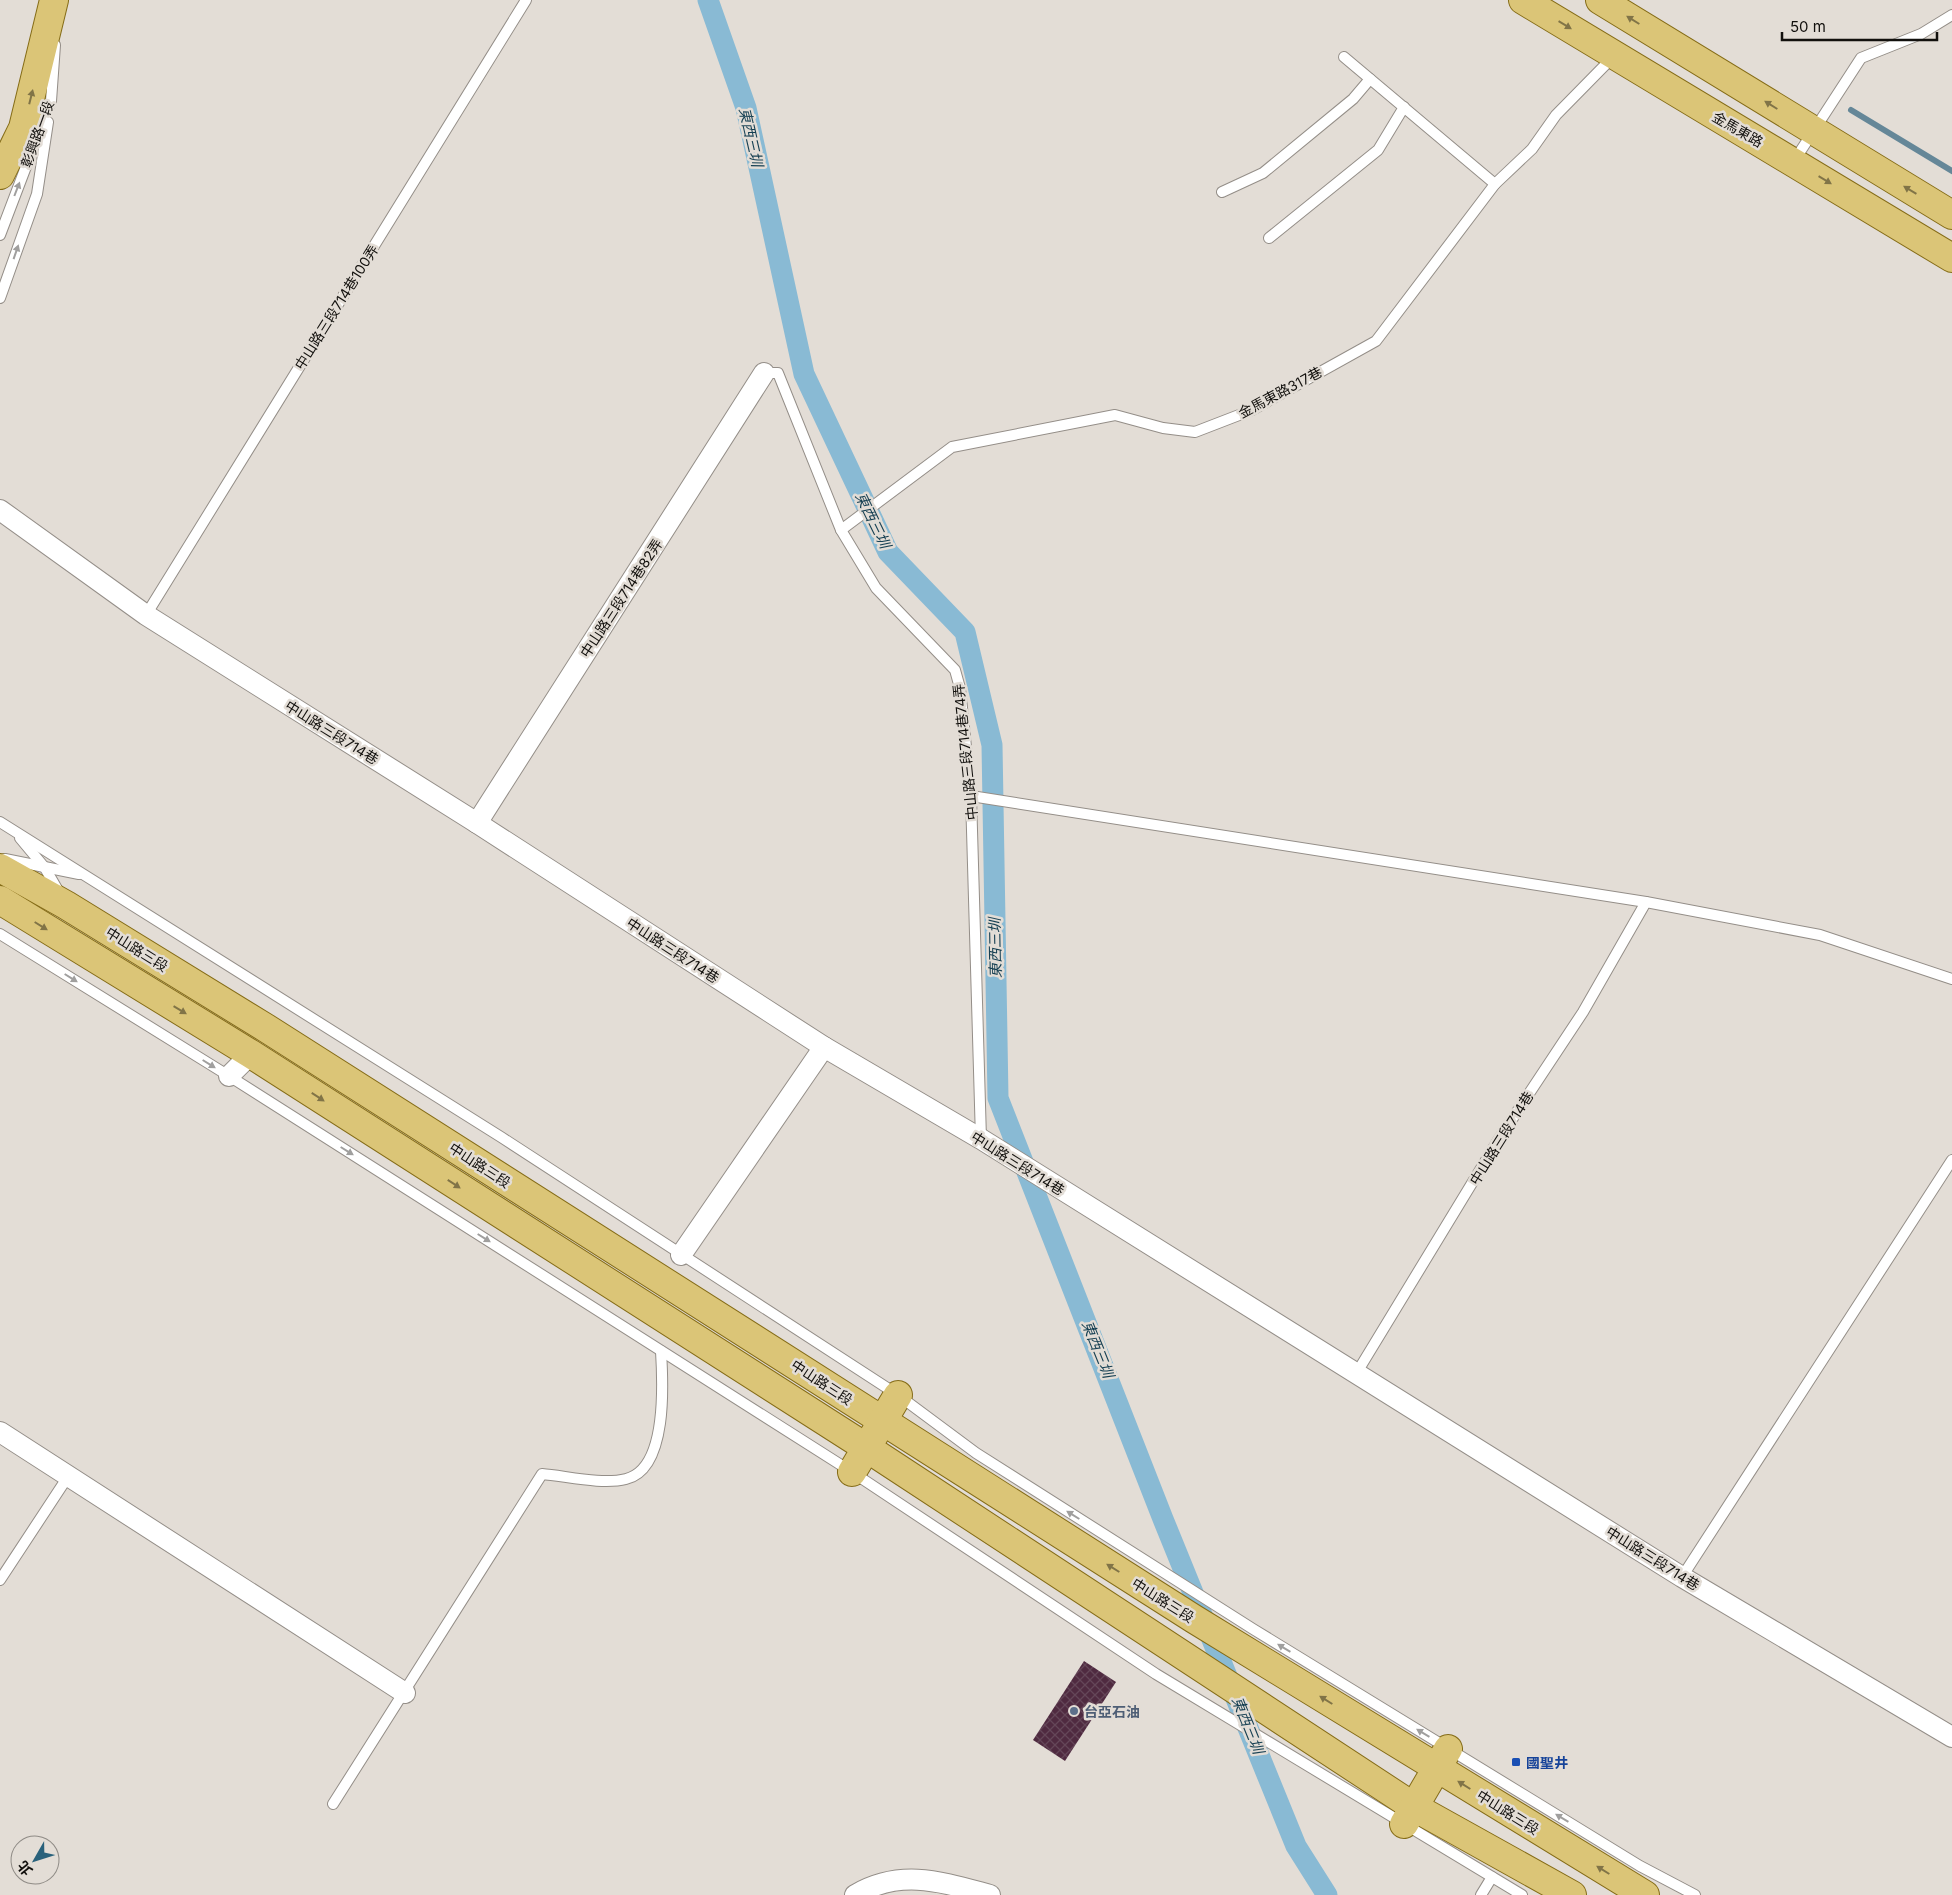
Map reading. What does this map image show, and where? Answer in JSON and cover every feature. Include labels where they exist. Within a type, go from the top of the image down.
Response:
[{"type":"main road","name":"彰興路一段","points":[[0,175],[23,128],[56,0]]},
{"type":"main road","name":"金馬東路","points":[[1523,0],[1952,258]]},
{"type":"main road","points":[[1600,0],[1952,215]]},
{"type":"main road","name":"中山路三段","points":[[0,868],[66,905],[275,1033],[1202,1624],[1443,1758],[1644,1895]]},
{"type":"main road","points":[[0,900],[251,1054],[867,1448],[1409,1815],[1572,1895]]},
{"type":"main road","points":[[852,1472],[898,1396]]},
{"type":"main road","points":[[1409,1815],[1443,1758]]},
{"type":"street","name":"中山路三段714巷82弄","points":[[477,823],[764,373]]},
{"type":"street","name":"中山路三段714巷","points":[[0,510],[146,615],[477,823],[824,1047],[982,1140],[1682,1577],[1952,1738]]},
{"type":"street","points":[[681,1255],[824,1047]]},
{"type":"street","points":[[229,1076],[251,1054]]},
{"type":"street","points":[[0,1432],[405,1693]]},
{"type":"street","points":[[855,1895],[878,1883],[905,1879],[941,1881],[990,1895]]},
{"type":"lane","name":"彰興路一段","points":[[0,235],[51,101],[56,0]]},
{"type":"lane","name":"中山路三段714巷100弄","points":[[146,615],[526,0]]},
{"type":"lane","points":[[1794,162],[1812,131],[1861,58],[1921,34],[1952,15]]},
{"type":"lane","name":"金馬東路317巷","points":[[841,530],[952,447],[1115,415],[1162,428],[1195,432],[1252,410],[1376,341],[1495,184],[1532,148],[1556,115],[1615,56]]},
{"type":"lane","points":[[1344,57],[1495,184]]},
{"type":"lane","points":[[1222,192],[1263,173],[1353,99],[1370,79]]},
{"type":"lane","points":[[0,298],[37,194],[51,101]]},
{"type":"lane","points":[[1269,238],[1378,150],[1404,107]]},
{"type":"lane","name":"中山路三段714巷74弄","points":[[764,373],[778,374],[841,530],[876,588],[955,670],[960,688],[971,796],[982,1140]]},
{"type":"lane","points":[[971,796],[1646,902],[1820,935],[1952,979]]},
{"type":"lane","name":"中山路三段","points":[[0,822],[501,1137],[898,1396],[976,1454],[1245,1624],[1443,1758],[1694,1895]]},
{"type":"lane","points":[[14,831],[45,868],[66,905]]},
{"type":"lane","points":[[0,858],[85,875]]},
{"type":"lane","name":"中山路三段714巷","points":[[1356,1374],[1496,1142],[1583,1012],[1646,902]]},
{"type":"lane","points":[[0,934],[229,1076],[852,1472],[1156,1674],[1409,1815],[1492,1877],[1522,1895]]},
{"type":"lane","points":[[1682,1577],[1952,1160]]},
{"type":"lane","points":[[333,1804],[542,1474],[625,1480],[636,1474],[646,1462],[656,1445],[660,1425],[664,1391],[661,1351]]},
{"type":"lane","points":[[0,1580],[69,1475]]},
{"type":"lane","points":[[1481,1895],[1492,1877]]},
{"type":"building","name":"台亞石油","points":[[1084,1661],[1116,1682],[1065,1761],[1033,1740]]},
{"type":"waterway","name":"東西三圳","points":[[708,0],[746,108],[804,374],[888,552],[965,632],[992,745],[998,1098],[1163,1519],[1296,1846],[1327,1895]]},
{"type":"waterway","points":[[1851,110],[1952,171]]},
{"type":"place","name":"台亞石油","points":[[1074,1711]]},
{"type":"place","name":"國聖井","points":[[1516,1762]]}]
